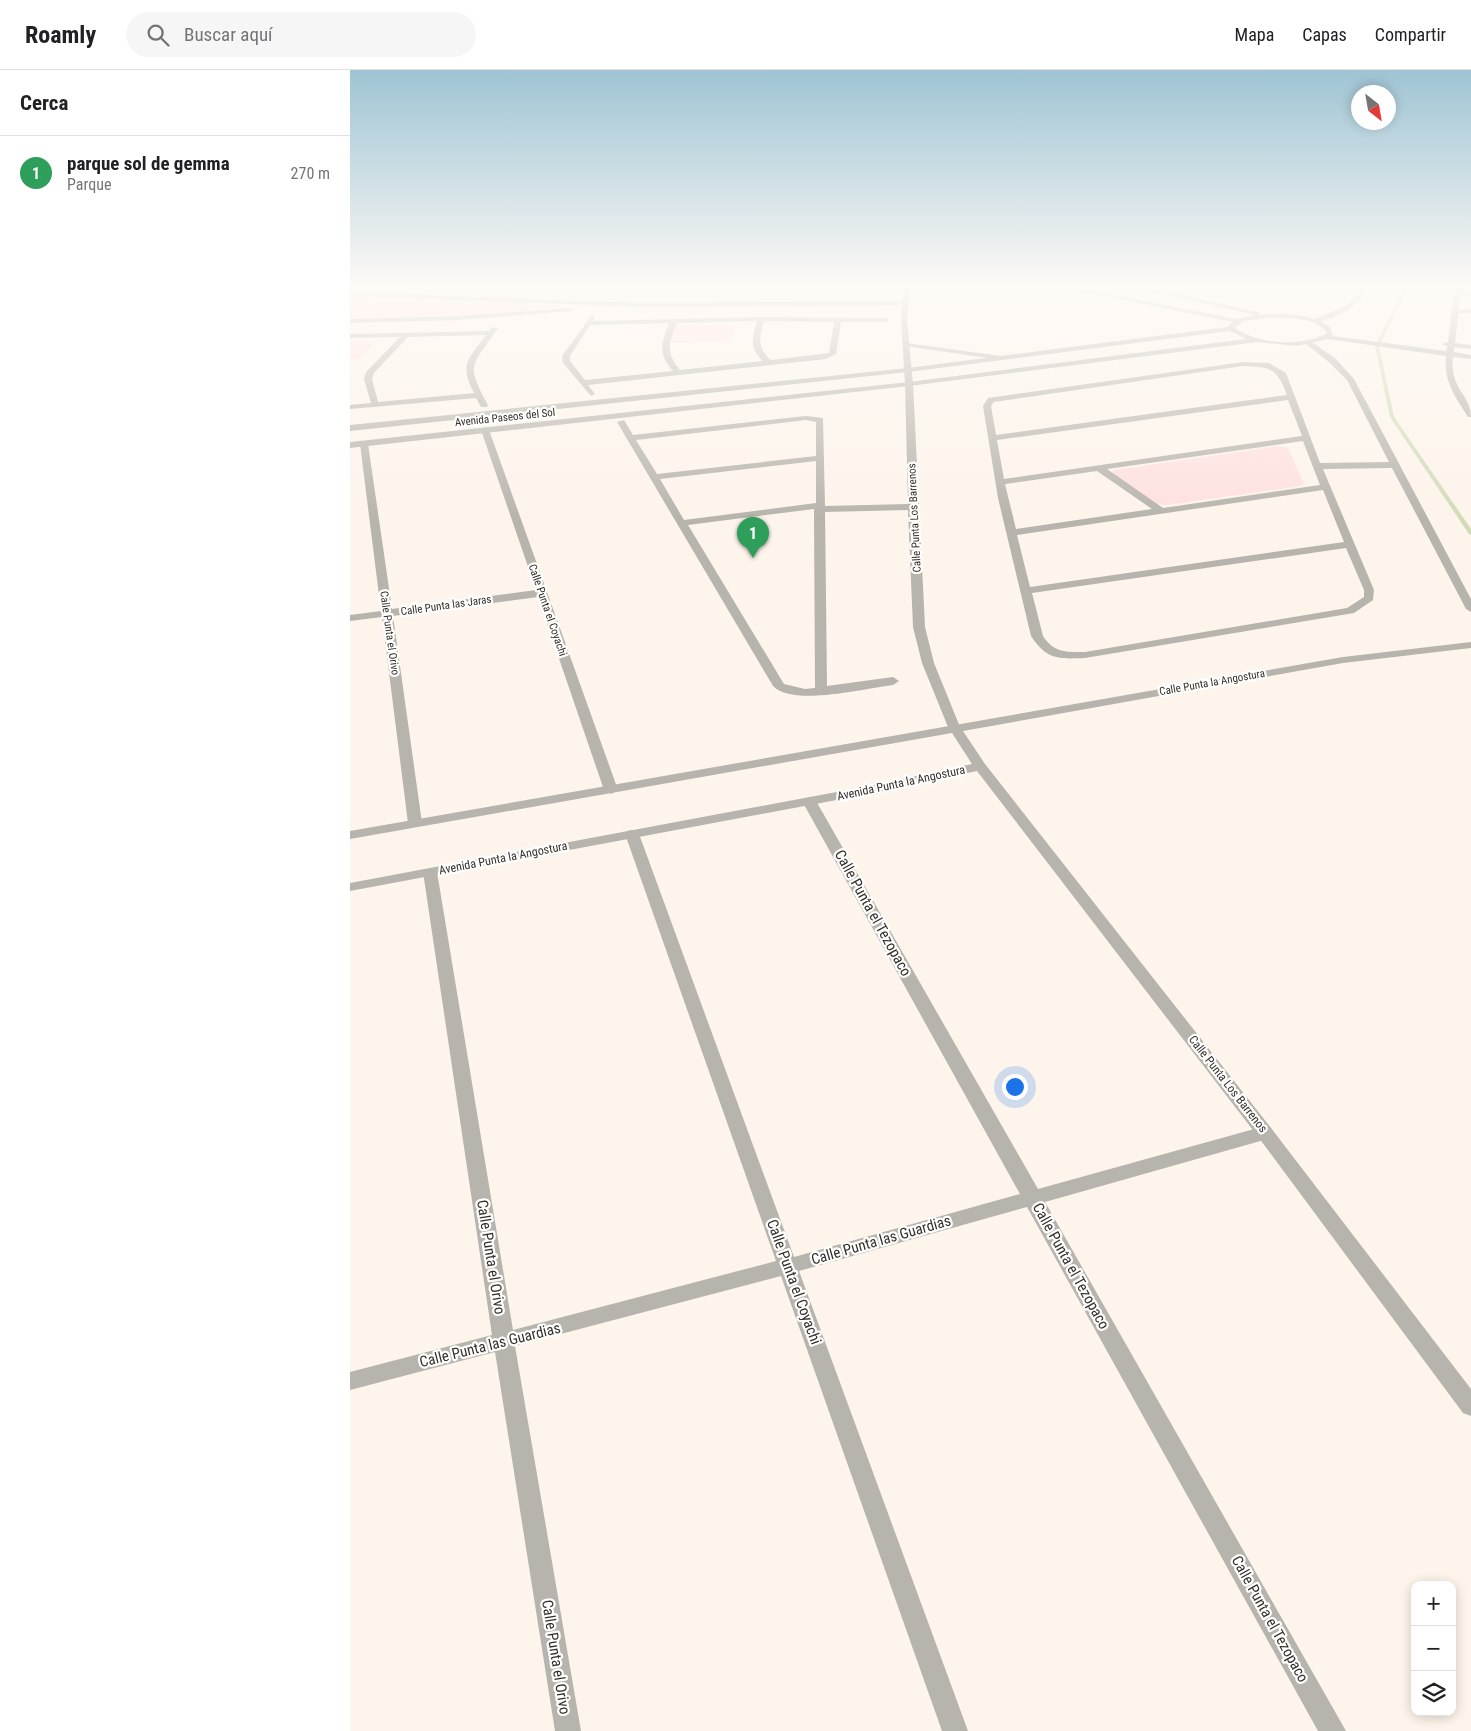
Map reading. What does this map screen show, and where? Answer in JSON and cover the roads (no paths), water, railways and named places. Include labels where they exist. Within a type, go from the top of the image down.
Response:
[{"type":"street","points":[[375,404],[368,379],[370,372],[376,366]]},
{"type":"street","points":[[469,366],[470,378],[484,405]]},
{"type":"street","points":[[569,366],[591,394]]},
{"type":"street","points":[[672,366],[678,372]]},
{"type":"street","points":[[582,383],[744,366]]},
{"type":"street","name":"Calle Punta Los Barrenos","points":[[908,366],[918,627],[928,663],[954,727]]},
{"type":"street","name":"Avenida Paseos del Sol","points":[[350,428],[943,366]]},
{"type":"street","name":"Avenida Paseos del Sol","points":[[350,445],[909,384],[1056,366]]},
{"type":"street","points":[[1232,366],[991,400],[987,406],[986,413],[1011,533],[1037,636],[1045,649],[1058,655],[1085,655],[1350,611],[1369,598],[1369,590],[1317,466],[1283,375],[1267,366]]},
{"type":"street","points":[[1338,366],[1350,379],[1471,609]]},
{"type":"street","points":[[1448,366],[1452,385],[1471,416]]},
{"type":"street","points":[[350,407],[479,395]]},
{"type":"street","points":[[992,438],[1291,397]]},
{"type":"street","points":[[630,438],[814,418],[820,420],[821,691]]},
{"type":"street","points":[[621,422],[779,686],[791,691],[821,691],[893,681]]},
{"type":"street","name":"Calle Punta el Coyachi","points":[[485,430],[611,790]]},
{"type":"street","points":[[1000,482],[1307,438]]},
{"type":"street","name":"Calle Punta el Orivo","points":[[364,444],[415,823]]},
{"type":"street","points":[[654,477],[819,458]]},
{"type":"street","points":[[1317,466],[1395,465]]},
{"type":"street","points":[[1099,468],[1161,511]]},
{"type":"street","points":[[1011,533],[1326,488]]},
{"type":"street","points":[[682,523],[819,505],[912,503]]},
{"type":"street","points":[[1026,591],[1350,544]]},
{"type":"street","name":"Calle Punta las Jaras","points":[[350,618],[541,593]]},
{"type":"street","name":"Calle Punta la Angostura","points":[[954,727],[1343,660],[1471,645]]},
{"type":"street","points":[[350,835],[611,790],[954,727]]},
{"type":"street","name":"Avenida Punta la Angostura","points":[[350,887],[810,801],[980,766],[954,727]]},
{"type":"street","name":"Calle Punta Los Barrenos","points":[[980,766],[1265,1132],[1471,1406]]},
{"type":"street","name":"Calle Punta el Tezopaco","points":[[810,801],[1333,1731]]},
{"type":"street","name":"Calle Punta el Coyachi","points":[[632,834],[955,1731]]},
{"type":"street","name":"Calle Punta el Orivo","points":[[430,872],[568,1731]]},
{"type":"street","name":"Calle Punta las Guardias","points":[[350,1381],[789,1266],[1265,1132]]},
{"type":"waterway","points":[[1381,366],[1392,417],[1471,533]]},
{"type":"place","name":"parque sol de gemma","points":[[753,558]]}]
